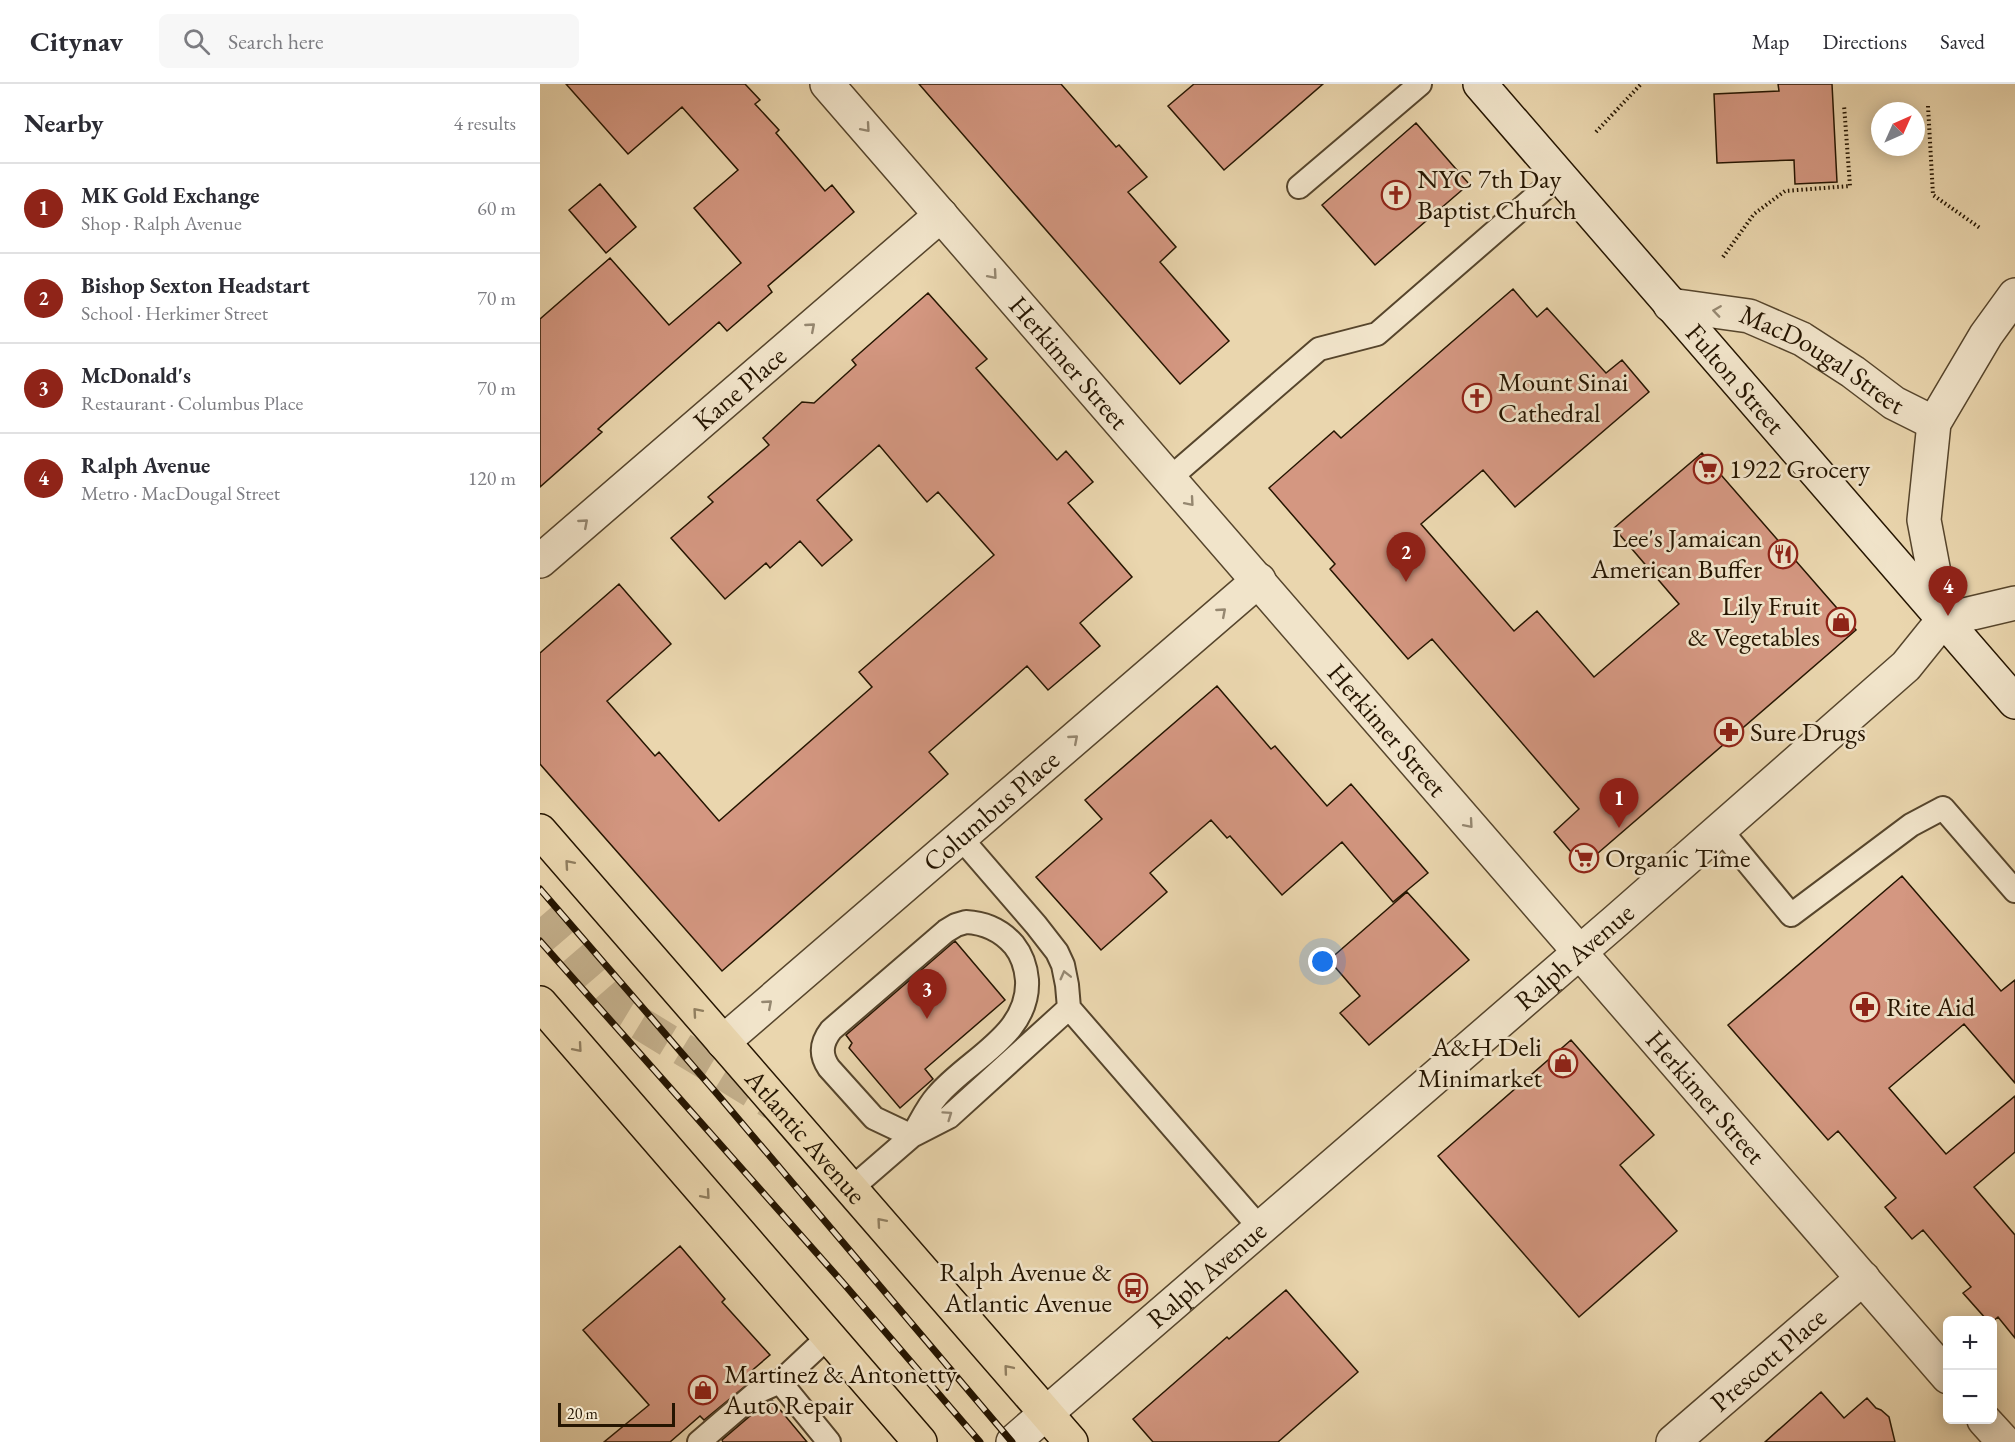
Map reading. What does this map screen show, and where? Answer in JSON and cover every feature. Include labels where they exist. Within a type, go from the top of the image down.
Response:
[{"type":"main road","name":"Atlantic Avenue","points":[[540,831],[1071,1442]]},
{"type":"main road","points":[[540,1003],[920,1442]]},
{"type":"street","name":"Herkimer Street","points":[[827,84],[1943,1372]]},
{"type":"street","name":"Fulton Street","points":[[1480,84],[2015,702]]},
{"type":"street","name":"Kane Place","points":[[540,561],[941,215]]},
{"type":"street","points":[[2015,295],[1986,335],[1934,423],[1924,520],[1943,620],[2015,603]]},
{"type":"street","name":"MacDougal Street","points":[[1670,305],[1749,316],[1802,339],[1853,372],[1894,403],[1934,423]]},
{"type":"street","name":"Columbus Place","points":[[723,1042],[1258,580]]},
{"type":"street","name":"Ralph Avenue","points":[[1013,1442],[1580,952],[1906,666],[1943,620]]},
{"type":"street","name":"Prescott Place","points":[[1673,1442],[1863,1278]]},
{"type":"street","points":[[1988,1424],[2004,1442]]},
{"type":"lane","points":[[1299,187],[1420,84]]},
{"type":"lane","points":[[1170,478],[1319,349],[1377,334],[1559,176]]},
{"type":"lane","points":[[1720,829],[1791,915],[1911,825],[1943,808],[2015,891]]},
{"type":"lane","points":[[960,837],[1036,924],[1057,952],[1068,985],[1069,1008],[1260,1228]]},
{"type":"lane","points":[[966,922],[984,924],[995,929],[1011,942],[1022,959],[1027,974],[1027,987],[1022,1011],[1010,1030],[937,1096],[912,1136],[874,1118],[829,1068],[823,1059],[823,1044],[831,1030],[946,932],[966,922]]},
{"type":"lane","points":[[852,1188],[912,1136],[949,1117],[1069,1008]]},
{"type":"lane","points":[[699,1442],[757,1392],[780,1382],[828,1337]]},
{"type":"lane","points":[[780,1382],[829,1442]]},
{"type":"path","points":[[1596,132],[1641,84]]},
{"type":"path","points":[[1723,257],[1754,214],[1785,191],[1850,186],[1844,105]]},
{"type":"path","points":[[1928,106],[1933,195],[1980,228]]},
{"type":"building","points":[[566,84],[745,84],[760,100],[755,104],[779,130],[776,133],[825,191],[832,185],[854,212],[768,286],[772,292],[727,331],[719,322],[598,429],[602,432],[540,487],[540,319],[610,258],[669,325],[741,263],[694,208],[738,170],[682,107],[628,154]]},
{"type":"building","points":[[919,84],[1061,84],[1116,147],[1119,145],[1147,177],[1128,192],[1176,247],[1160,262],[1229,341],[1180,384]]},
{"type":"building","points":[[1194,84],[1323,84],[1224,170],[1168,106]]},
{"type":"building","points":[[1778,84],[1832,84],[1837,182],[1795,184],[1794,160],[1717,163],[1714,94],[1779,91]]},
{"type":"building","name":"NYC 7th Day Baptist Church","points":[[1416,123],[1469,184],[1375,265],[1322,205]]},
{"type":"building","points":[[600,184],[636,227],[606,253],[569,210]]},
{"type":"building","points":[[1513,289],[1537,317],[1547,308],[1606,373],[1622,360],[1649,392],[1515,507],[1483,470],[1421,524],[1514,631],[1537,611],[1594,677],[1679,604],[1614,528],[1702,453],[1856,630],[1583,866],[1554,832],[1579,809],[1432,639],[1408,659],[1330,569],[1335,564],[1269,488],[1334,431],[1341,438]]},
{"type":"building","points":[[928,293],[987,359],[976,368],[1057,460],[1066,451],[1093,482],[1068,503],[1132,577],[1080,623],[1100,646],[1048,690],[1027,666],[929,752],[948,774],[722,971],[540,764],[540,653],[619,584],[671,644],[607,701],[655,756],[659,752],[719,821],[872,687],[859,672],[994,555],[938,492],[927,502],[879,445],[817,500],[852,540],[822,566],[800,541],[770,568],[766,563],[725,599],[671,538],[713,502],[708,497],[769,445],[763,438],[802,402],[814,403],[856,365],[852,360]]},
{"type":"building","points":[[1217,686],[1271,749],[1275,746],[1327,806],[1351,784],[1428,873],[1393,902],[1342,842],[1282,895],[1230,836],[1227,838],[1211,820],[1150,873],[1167,892],[1101,950],[1036,877],[1102,819],[1085,800]]},
{"type":"building","name":"Rite Aid","points":[[1902,876],[2001,991],[2015,980],[2015,1083],[1964,1024],[1889,1088],[1946,1154],[2015,1096],[2015,1152],[1974,1187],[2015,1235],[2015,1338],[1997,1316],[1983,1316],[1963,1293],[1971,1287],[1923,1230],[1912,1239],[1885,1207],[1896,1198],[1838,1131],[1828,1140],[1728,1025]]},
{"type":"building","points":[[1407,892],[1469,960],[1369,1045],[1340,1013],[1360,996],[1329,960]]},
{"type":"building","points":[[955,941],[1005,1000],[925,1069],[933,1079],[900,1108],[849,1048],[852,1043],[846,1035]]},
{"type":"building","points":[[1571,1040],[1654,1135],[1620,1165],[1677,1231],[1579,1317],[1438,1156]]},
{"type":"building","points":[[680,1246],[725,1299],[722,1302],[770,1355],[749,1373],[754,1379],[704,1420],[700,1416],[670,1442],[604,1442],[649,1405],[583,1330]]},
{"type":"building","points":[[1286,1290],[1358,1372],[1278,1442],[1153,1442],[1133,1419],[1227,1337],[1229,1339]]},
{"type":"building","points":[[1821,1392],[1844,1418],[1867,1398],[1889,1417],[1895,1442],[1765,1442]]},
{"type":"building","points":[[772,1400],[807,1442],[723,1442],[722,1440],[764,1404]]},
{"type":"tunnel","points":[[540,917],[623,1013],[773,1104]]},
{"type":"railway","points":[[540,889],[1012,1442]]},
{"type":"railway","points":[[540,941],[844,1284],[980,1442]]},
{"type":"place","name":"NYC 7th Day Baptist Church","points":[[1396,195]]},
{"type":"place","name":"Mount Sinai Cathedral","points":[[1477,398]]},
{"type":"place","name":"1922 Grocery","points":[[1708,469]]},
{"type":"place","name":"Lee's Jamaican American Buffer","points":[[1783,554]]},
{"type":"place","name":"Bishop Sexton Headstart","points":[[1406,582]]},
{"type":"place","name":"Ralph Avenue","points":[[1948,616]]},
{"type":"place","name":"Lily Fruit & Vegetables","points":[[1841,622]]},
{"type":"place","name":"Sure Drugs","points":[[1729,732]]},
{"type":"place","name":"MK Gold Exchange","points":[[1619,828]]},
{"type":"place","name":"Organic Time","points":[[1584,858]]},
{"type":"place","name":"Rite Aid","points":[[1865,1007]]},
{"type":"place","name":"McDonald's","points":[[927,1019]]},
{"type":"place","name":"A&H Deli Minimarket","points":[[1563,1063]]},
{"type":"place","name":"Ralph Avenue & Atlantic Avenue","points":[[1133,1288]]},
{"type":"place","name":"Martinez & Antonetty Auto Repair","points":[[703,1390]]}]
